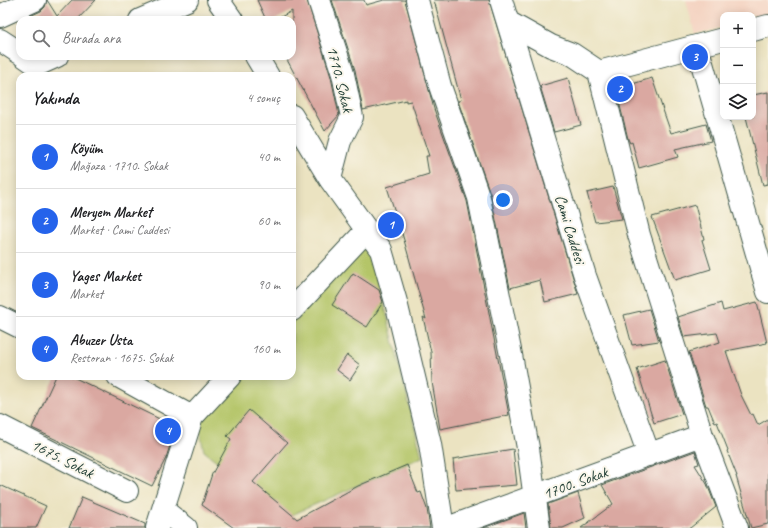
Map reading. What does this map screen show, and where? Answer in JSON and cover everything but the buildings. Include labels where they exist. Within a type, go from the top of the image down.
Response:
[{"type":"street","points":[[0,16],[35,0]]},
{"type":"street","points":[[149,16],[187,0]]},
{"type":"street","points":[[218,0],[229,16]]},
{"type":"street","name":"1710. Sokak","points":[[319,0],[343,74],[352,117],[340,141],[330,179]]},
{"type":"street","points":[[417,0],[440,86],[479,198],[511,355],[528,448],[539,528]]},
{"type":"street","name":"Cami Caddesi","points":[[501,0],[585,276],[649,456]]},
{"type":"street","points":[[508,22],[551,46],[572,54],[599,72],[639,235],[702,435],[737,528]]},
{"type":"street","points":[[756,29],[768,26]]},
{"type":"street","points":[[599,72],[720,39]]},
{"type":"street","points":[[0,40],[16,51]]},
{"type":"street","points":[[697,46],[768,292]]},
{"type":"street","points":[[258,60],[266,72]]},
{"type":"street","points":[[296,123],[330,179],[381,250],[396,302],[430,444],[443,528]]},
{"type":"street","points":[[296,306],[367,230]]},
{"type":"street","points":[[0,317],[16,325]]},
{"type":"street","points":[[125,380],[192,417]]},
{"type":"street","points":[[186,528],[160,519],[192,417],[226,380]]},
{"type":"street","name":"1675. Sokak","points":[[0,426],[127,490]]},
{"type":"street","name":"1700. Sokak","points":[[447,528],[649,456],[702,435]]},
{"type":"shaded area","points":[[686,0],[768,0],[768,16],[756,19],[756,12],[720,12],[720,28],[695,34]]},
{"type":"green space","points":[[360,232],[372,255],[422,457],[287,517],[204,451],[195,410],[222,380],[296,380],[296,301]]},
{"type":"place","name":"Yages Market","points":[[695,57]]},
{"type":"place","name":"Meryem Market","points":[[620,89]]},
{"type":"place","name":"Köyüm","points":[[391,225]]},
{"type":"place","name":"Abuzer Usta","points":[[168,431]]}]
